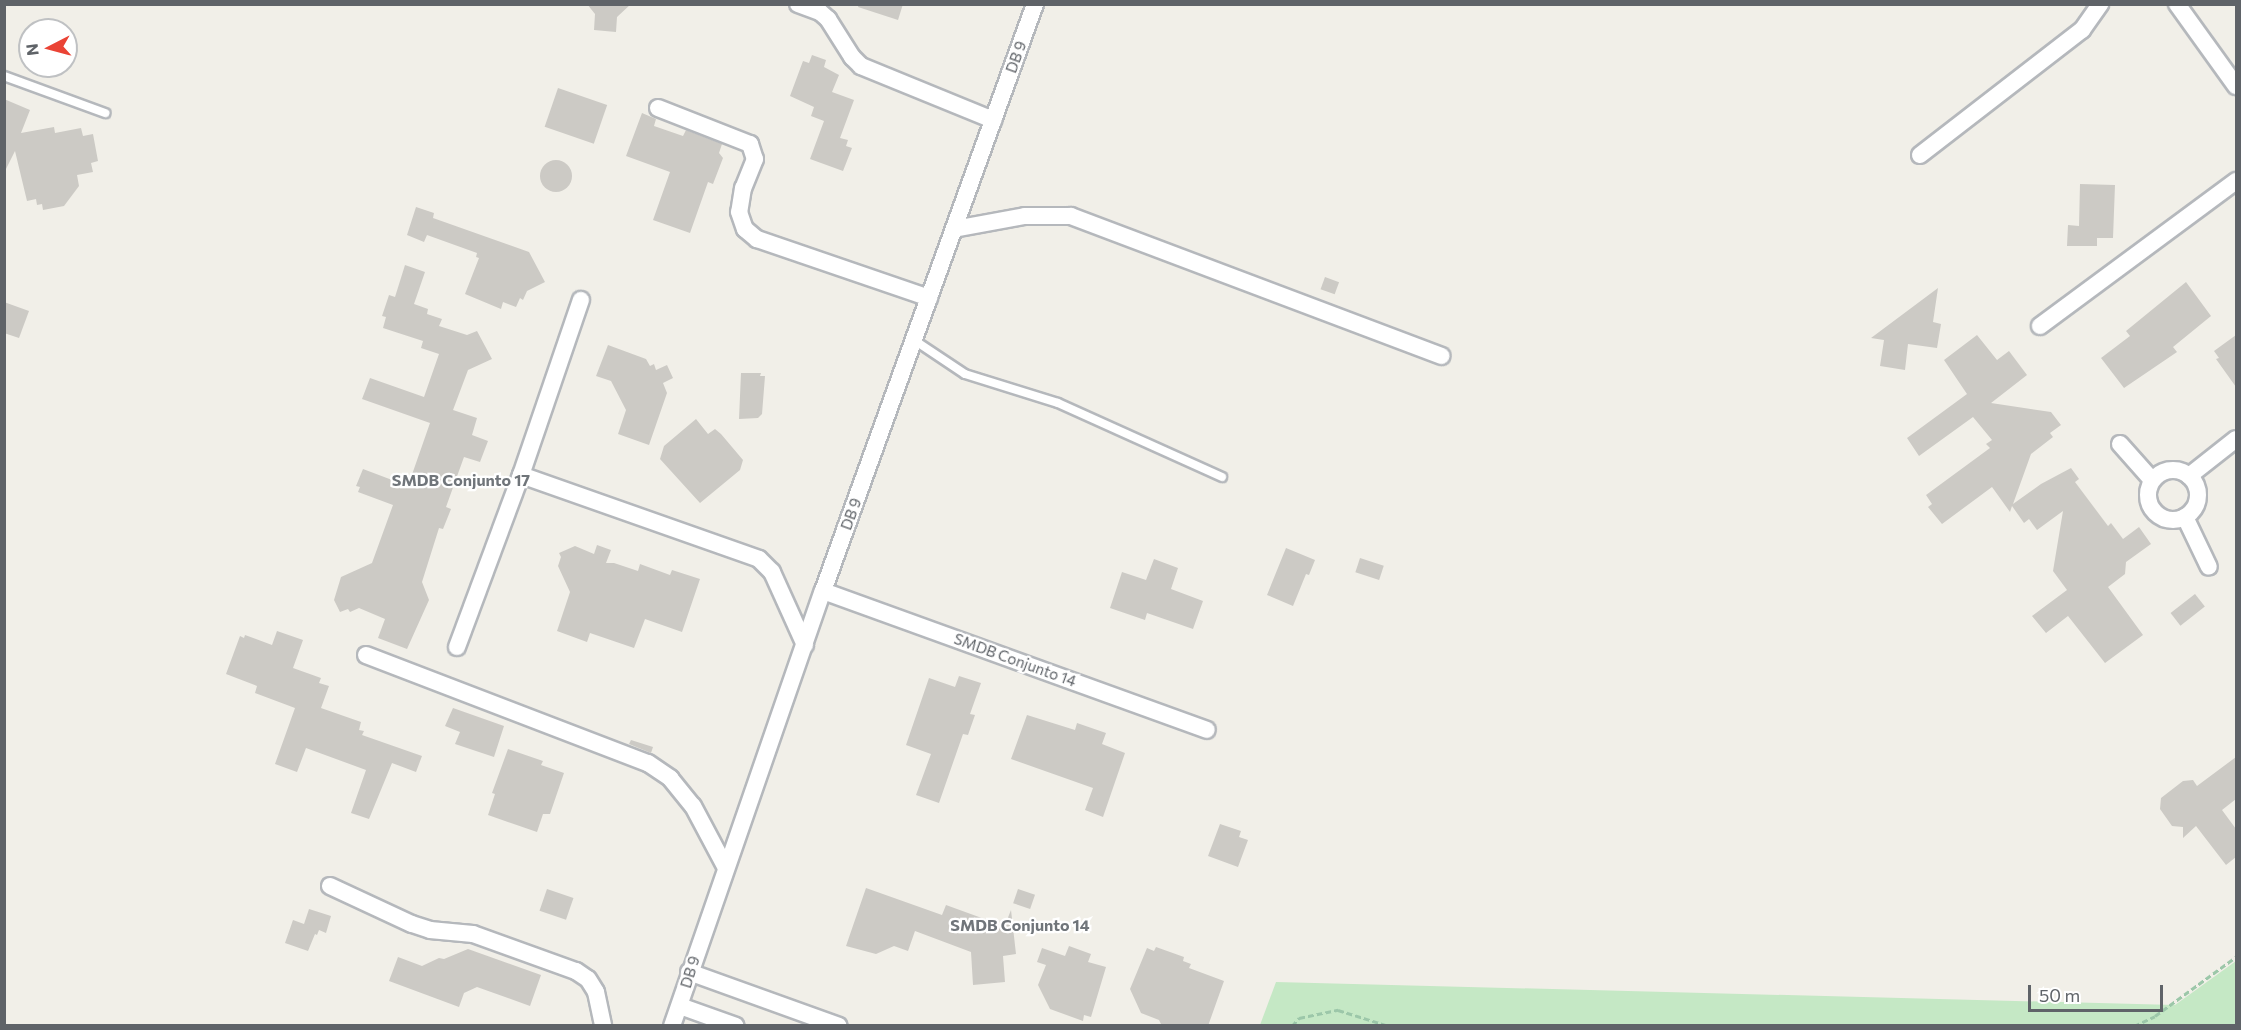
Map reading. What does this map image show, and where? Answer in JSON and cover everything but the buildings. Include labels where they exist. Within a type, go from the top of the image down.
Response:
[{"type":"street","points":[[798,4],[820,12],[828,18],[852,57],[861,66],[993,120]]},
{"type":"street","name":"DB 9","points":[[672,1026],[823,591],[1035,4]]},
{"type":"street","points":[[1920,155],[2074,36],[2100,4]]},
{"type":"street","points":[[2177,4],[2236,86]]},
{"type":"street","points":[[658,108],[750,144],[754,159],[742,188],[739,212],[745,229],[757,239],[929,298]]},
{"type":"street","points":[[2040,326],[2235,181],[2236,165]]},
{"type":"street","points":[[954,229],[1025,216],[1071,216],[1441,356]]},
{"type":"street","points":[[457,646],[521,475],[581,300]]},
{"type":"street","points":[[2189,476],[2236,439]]},
{"type":"street","points":[[2120,444],[2152,480]]},
{"type":"street","points":[[2166,470],[2174,470],[2189,476],[2194,482],[2198,497],[2196,505],[2185,517],[2169,519],[2154,511],[2148,496],[2152,480],[2166,470]]},
{"type":"street","points":[[521,475],[759,559],[772,572],[805,645]]},
{"type":"street","points":[[2185,517],[2209,567]]},
{"type":"street","name":"SMDB Conjunto 14","points":[[823,591],[1207,730]]},
{"type":"street","points":[[366,655],[648,763],[670,778],[693,806],[726,868]]},
{"type":"street","points":[[330,886],[412,924],[430,930],[473,934],[576,971],[588,979],[596,992],[603,1026]]},
{"type":"street","points":[[689,972],[839,1026]]},
{"type":"street","points":[[680,1006],[736,1026]]},
{"type":"lane","points":[[4,76],[105,113]]},
{"type":"lane","points":[[914,340],[965,374],[1058,403],[1222,477]]},
{"type":"path","points":[[2134,1026],[2155,1016],[2236,957]]},
{"type":"path","points":[[1292,1026],[1299,1018],[1338,1010],[1389,1026]]},
{"type":"green space","points":[[2236,961],[2236,1025],[1260,1025],[1276,982],[2175,1005]]},
{"type":"district","name":"SMDB Conjunto 17","points":[[461,480]]},
{"type":"district","name":"SMDB Conjunto 14","points":[[1020,925]]}]
